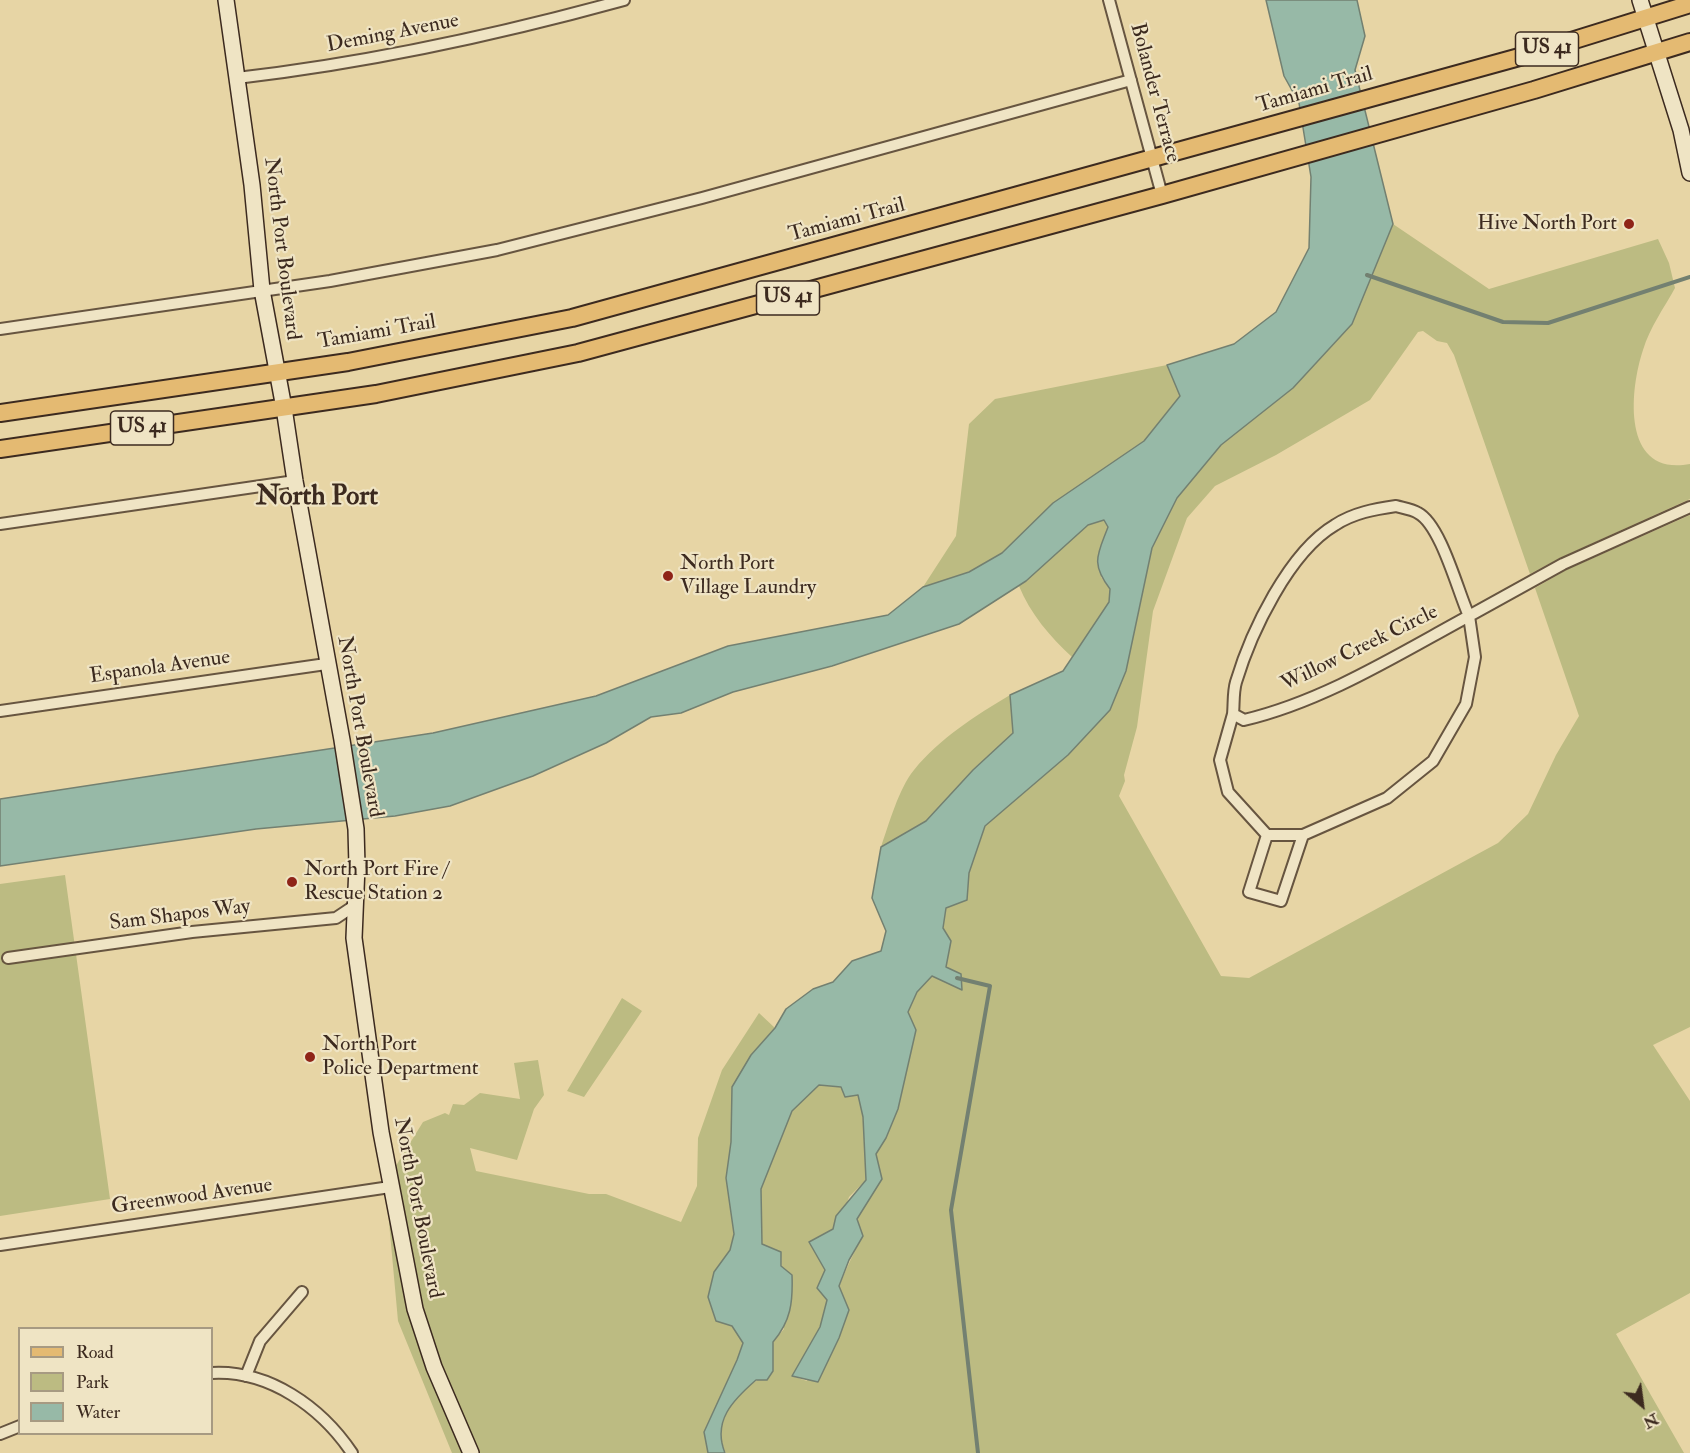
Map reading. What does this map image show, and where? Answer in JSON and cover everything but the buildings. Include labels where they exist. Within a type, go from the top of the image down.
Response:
[{"type":"main road","name":"Tamiami Trail","points":[[0,413],[423,349],[572,318],[1152,161],[1403,90],[1690,4]]},
{"type":"main road","name":"US 41","points":[[0,449],[285,408],[445,381],[578,353],[1413,125],[1658,54],[1690,42]]},
{"type":"street","name":"North Port Boulevard","points":[[226,0],[262,290],[276,373],[285,408],[295,481],[356,829],[354,938],[390,1187],[415,1309],[434,1367],[471,1453]]},
{"type":"street","name":"Deming Avenue","points":[[237,78],[300,71],[411,51],[512,29],[624,0]]},
{"type":"street","name":"Bolander Terrace","points":[[1109,0],[1162,195]]},
{"type":"street","points":[[1640,0],[1685,128],[1690,173]]},
{"type":"street","points":[[0,329],[417,266],[580,231],[1131,80]]},
{"type":"street","points":[[0,524],[295,481]]},
{"type":"street","name":"Willow Creek Circle","points":[[1396,506],[1420,513],[1432,528],[1450,563],[1469,616],[1475,657],[1466,704],[1433,760],[1387,798],[1303,835],[1267,835],[1228,792],[1220,760],[1233,714],[1235,684],[1264,614],[1294,561],[1334,525],[1367,511],[1396,506]]},
{"type":"street","name":"Willow Creek Circle","points":[[1233,714],[1244,720],[1272,714],[1342,684],[1563,564],[1690,507]]},
{"type":"street","name":"Espanola Avenue","points":[[0,711],[326,664]]},
{"type":"street","points":[[1267,835],[1249,892],[1281,901],[1303,835]]},
{"type":"street","name":"Sam Shapos Way","points":[[8,958],[192,932],[336,918],[354,906]]},
{"type":"street","name":"Greenwood Avenue","points":[[0,1245],[390,1187]]},
{"type":"street","points":[[246,1376],[260,1341],[302,1292]]},
{"type":"street","points":[[213,1373],[246,1376],[290,1394],[316,1411],[330,1424],[352,1453]]},
{"type":"street","points":[[0,1434],[18,1427]]},
{"type":"green space","points":[[1393,224],[1489,289],[1658,239],[1669,263],[1675,288],[1653,326],[1638,367],[1634,408],[1636,428],[1642,445],[1652,458],[1668,465],[1690,464],[1690,499],[1530,574],[1454,355],[1447,343],[1437,341],[1423,331],[1418,332],[1370,400],[1276,455],[1215,486],[1187,518],[1153,611],[1137,727],[1124,775],[1125,781],[1119,796],[1221,976],[1249,978],[1498,843],[1528,814],[1556,755],[1579,716],[1535,588],[1566,570],[1690,515],[1690,1027],[1653,1045],[1690,1101],[1690,1293],[1616,1334],[1684,1453],[726,1453],[722,1440],[725,1415],[740,1394],[773,1371],[773,1342],[784,1329],[781,1252],[762,1244],[761,1189],[792,1111],[819,1085],[841,1087],[858,1095],[863,1117],[866,1180],[849,1197],[825,1270],[827,1300],[820,1327],[792,1376],[807,1381],[838,1289],[863,1236],[856,1219],[882,1179],[876,1154],[886,1138],[916,1030],[908,1012],[917,992],[932,976],[962,989],[961,979],[946,968],[951,941],[943,928],[946,908],[967,900],[969,873],[985,826],[1068,755],[1110,710],[1126,671],[1152,548],[1177,498],[1221,445],[1293,388],[1352,324]]},
{"type":"green space","points":[[1167,365],[1180,396],[1144,441],[1002,553],[969,572],[923,587],[956,536],[969,424],[995,399]]},
{"type":"green space","points":[[1104,520],[1108,526],[1103,540],[1101,577],[1110,589],[1109,602],[1072,657],[1041,624],[1019,586],[1088,525]]},
{"type":"green space","points":[[1010,695],[1013,733],[973,770],[926,821],[881,847],[899,796],[924,758],[971,720]]},
{"type":"green space","points":[[65,875],[110,1199],[0,1216],[0,884]]},
{"type":"green space","points":[[622,998],[642,1011],[584,1097],[567,1091]]},
{"type":"green space","points":[[759,1013],[775,1028],[751,1055],[731,1122],[726,1178],[734,1234],[730,1250],[714,1272],[732,1326],[743,1343],[704,1432],[708,1453],[478,1453],[440,1365],[421,1308],[394,1169],[423,1122],[445,1113],[449,1115],[453,1104],[464,1105],[480,1093],[520,1099],[514,1063],[538,1060],[544,1095],[534,1109],[517,1160],[470,1148],[476,1171],[589,1194],[606,1194],[681,1222],[697,1186],[698,1138],[722,1070]]},
{"type":"green space","points":[[388,1211],[409,1311],[464,1453],[452,1453],[398,1321]]},
{"type":"water","points":[[1266,0],[1357,0],[1365,36],[1355,70],[1393,224],[1352,324],[1293,388],[1221,445],[1177,498],[1152,548],[1126,671],[1110,710],[1068,755],[985,826],[969,873],[967,900],[946,908],[943,928],[951,941],[946,967],[961,974],[962,990],[932,976],[917,992],[908,1012],[916,1030],[898,1109],[886,1138],[876,1154],[882,1179],[857,1219],[863,1236],[849,1260],[839,1286],[849,1310],[839,1338],[818,1382],[792,1376],[820,1327],[827,1300],[817,1288],[825,1270],[809,1242],[833,1229],[836,1216],[866,1180],[863,1117],[858,1095],[845,1097],[841,1087],[819,1085],[792,1111],[761,1189],[762,1244],[781,1252],[781,1266],[792,1275],[790,1311],[784,1326],[773,1342],[773,1371],[767,1380],[756,1380],[727,1412],[721,1431],[725,1453],[708,1453],[704,1432],[743,1343],[732,1326],[716,1321],[708,1297],[714,1272],[730,1250],[734,1234],[726,1178],[731,1142],[732,1087],[751,1055],[775,1028],[786,1009],[813,989],[833,982],[852,961],[881,951],[886,931],[872,898],[881,847],[926,821],[973,770],[1013,733],[1010,695],[1063,671],[1109,602],[1110,589],[1098,565],[1099,552],[1108,527],[1104,520],[1088,525],[1026,581],[959,624],[832,666],[733,692],[681,713],[651,717],[606,743],[533,776],[450,806],[395,816],[256,829],[0,866],[0,799],[433,733],[596,696],[728,646],[888,615],[923,587],[969,572],[1002,553],[1053,503],[1144,441],[1180,396],[1167,365],[1234,344],[1276,312],[1309,248],[1311,177],[1299,103],[1284,76]]},
{"type":"waterway","points":[[1367,275],[1503,322],[1548,323],[1690,277]]},
{"type":"waterway","points":[[957,978],[990,986],[951,1210],[978,1453]]},
{"type":"place","name":"Hive North Port","points":[[1629,224]]},
{"type":"place","name":"North Port Village Laundry","points":[[668,576]]},
{"type":"place","name":"North Port Fire / Rescue Station 2","points":[[292,882]]},
{"type":"place","name":"North Port Police Department","points":[[310,1057]]},
{"type":"district","name":"North Port","points":[[317,498]]}]
